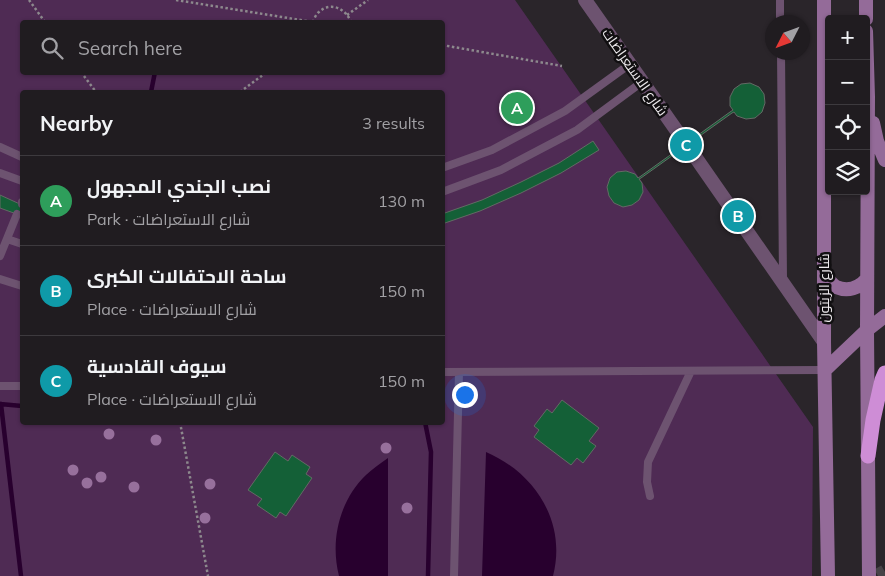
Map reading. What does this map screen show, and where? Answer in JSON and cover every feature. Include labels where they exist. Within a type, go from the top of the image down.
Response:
[{"type":"highway","points":[[868,456],[872,420],[885,373]]},
{"type":"main road","name":"شارع الزيتون","points":[[824,0],[824,342],[828,576]]},
{"type":"main road","points":[[866,0],[866,15]]},
{"type":"main road","points":[[868,105],[869,574]]},
{"type":"main road","points":[[870,105],[877,141],[885,160]]},
{"type":"main road","points":[[824,275],[836,287],[842,289],[856,288],[867,279]]},
{"type":"main road","points":[[825,370],[867,330],[885,316]]},
{"type":"street","name":"شارع الاستعراضات","points":[[585,0],[824,342]]},
{"type":"lane","points":[[780,0],[780,15]]},
{"type":"lane","points":[[781,60],[783,283]]},
{"type":"lane","points":[[445,167],[492,150],[565,111],[630,64]]},
{"type":"lane","points":[[445,191],[501,170],[577,130],[642,82]]},
{"type":"lane","points":[[0,147],[20,156]]},
{"type":"lane","points":[[0,173],[20,180]]},
{"type":"lane","points":[[0,256],[17,214]]},
{"type":"lane","points":[[7,239],[20,243]]},
{"type":"lane","points":[[0,278],[20,285]]},
{"type":"lane","points":[[445,372],[825,370]]},
{"type":"lane","points":[[650,496],[647,482],[648,462],[690,371]]},
{"type":"lane","points":[[454,576],[459,372]]},
{"type":"lane","points":[[0,386],[20,386]]},
{"type":"path","points":[[29,0],[44,20]]},
{"type":"path","points":[[176,0],[301,20]]},
{"type":"path","points":[[348,15],[368,0]]},
{"type":"path","points":[[314,20],[318,12],[328,7],[339,8],[348,15],[350,20]]},
{"type":"path","points":[[445,46],[562,66]]},
{"type":"path","points":[[84,75],[95,90]]},
{"type":"path","points":[[243,90],[263,75]]},
{"type":"path","points":[[181,425],[208,576]]},
{"type":"shaded area","points":[[0,0],[515,0],[813,427],[812,576],[0,576]]},
{"type":"shaded area","points":[[486,452],[504,461],[519,473],[532,486],[543,502],[551,519],[555,537],[556,556],[553,576],[482,576]]},
{"type":"shaded area","points":[[388,458],[388,576],[339,576],[336,563],[336,536],[343,509],[357,485],[368,473]]},
{"type":"building","points":[[750,83],[759,87],[764,94],[765,103],[762,112],[755,118],[746,119],[737,116],[734,112],[732,113],[639,179],[642,183],[643,192],[639,200],[632,205],[623,207],[614,203],[609,196],[607,187],[610,178],[617,172],[626,171],[635,174],[638,178],[641,176],[733,110],[730,106],[730,97],[734,89],[741,84]]},
{"type":"building","points":[[593,141],[599,150],[561,173],[521,193],[480,211],[445,223],[445,213],[482,200],[559,163]]},
{"type":"building","points":[[0,195],[20,204],[20,215],[0,208]]},
{"type":"building","points":[[562,400],[599,428],[589,441],[596,446],[583,463],[577,458],[571,465],[534,437],[539,430],[534,426],[547,409],[552,413]]},
{"type":"building","points":[[275,452],[288,461],[292,455],[310,467],[306,474],[312,478],[286,516],[280,512],[276,518],[257,505],[262,499],[248,490]]},
{"type":"waterway","points":[[151,90],[154,75]]},
{"type":"waterway","points":[[0,404],[20,406]]},
{"type":"waterway","points":[[1,404],[21,576]]},
{"type":"waterway","points":[[426,425],[431,452],[428,576]]},
{"type":"tunnel","points":[[878,576],[885,572]]},
{"type":"place","name":"نصب الجندي المجهول","points":[[517,108]]},
{"type":"place","name":"سيوف القادسية","points":[[686,145]]},
{"type":"place","name":"ساحة الاحتفالات الكبرى","points":[[738,216]]}]
